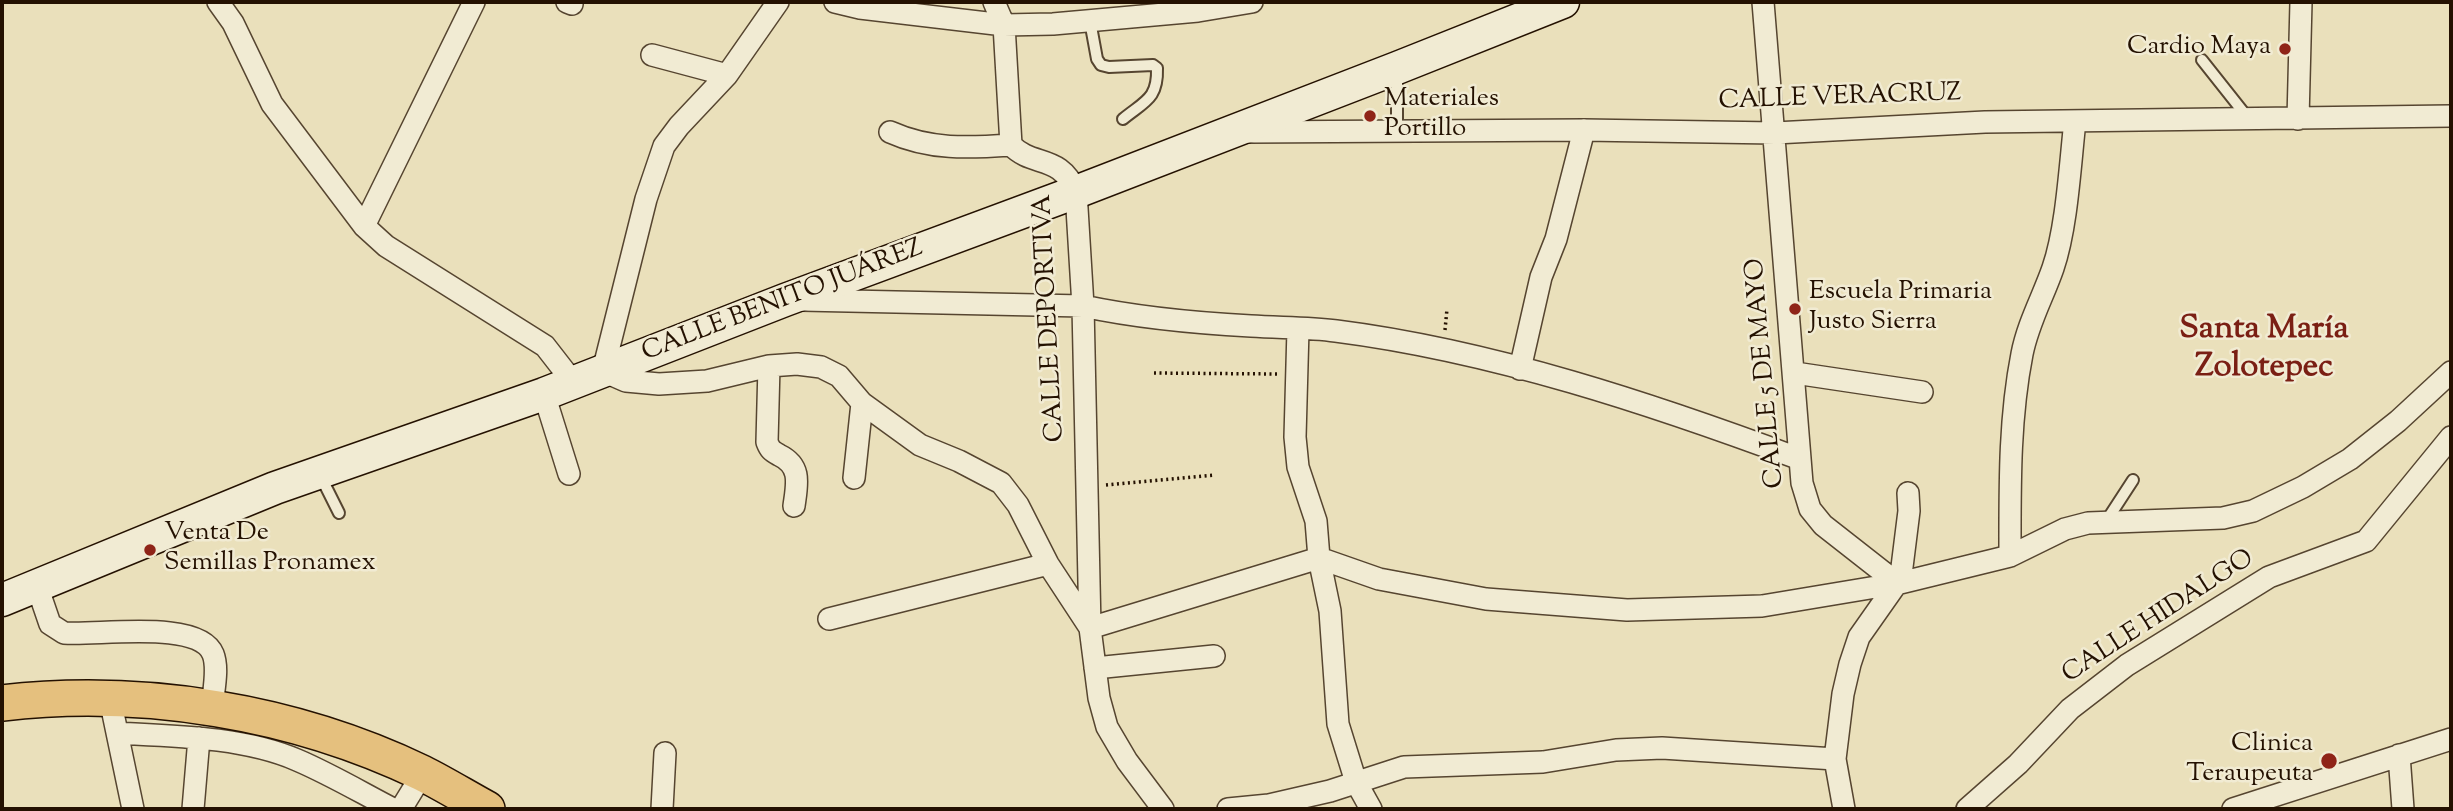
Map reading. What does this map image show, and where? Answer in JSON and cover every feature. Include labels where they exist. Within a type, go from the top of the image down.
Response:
[{"type":"main road","name":"CALLE BENITO JUÁREZ","points":[[2,600],[275,488],[544,394],[785,300],[1076,192],[1563,2]]},
{"type":"main road","points":[[2,704],[110,699],[160,701],[205,723],[283,723],[337,739],[423,773],[487,809]]},
{"type":"street","points":[[218,2],[233,23],[272,104],[364,226],[386,247],[545,346],[561,363],[573,382]]},
{"type":"street","points":[[364,226],[474,2]]},
{"type":"street","points":[[778,2],[727,75],[664,146],[646,199],[603,371],[626,381],[659,384],[706,380],[769,366],[797,364],[821,367],[839,376],[862,402],[920,445],[959,461],[1000,483],[1018,505],[1048,565],[1090,628],[1319,558],[1379,579],[1486,599],[1627,610],[1762,606],[1898,583],[2010,556],[2065,528],[2088,523],[2223,518],[2253,511],[2303,487],[2350,459],[2398,421],[2451,372]]},
{"type":"street","points":[[835,2],[860,8],[1004,25],[1090,21],[1198,11],[1252,2]]},
{"type":"street","points":[[890,132],[932,146],[963,149],[1011,145],[1004,25],[994,2]]},
{"type":"street","name":"CALLE 5 DE MAYO","points":[[1763,2],[1802,483],[1810,509],[1823,525],[1898,583]]},
{"type":"street","points":[[2298,119],[2301,2]]},
{"type":"street","points":[[652,55],[727,75]]},
{"type":"street","name":"CALLE VERACRUZ","points":[[1230,132],[1584,130],[1775,133],[1985,122],[2451,116]]},
{"type":"street","points":[[2010,556],[2010,471],[2022,352],[2034,311],[2053,267],[2059,241],[2075,121]]},
{"type":"street","points":[[1520,369],[1541,277],[1556,239],[1584,130]]},
{"type":"street","name":"CALLE DEPORTIVA","points":[[1011,145],[1023,155],[1060,169],[1067,175],[1076,192],[1083,306],[1090,628],[1099,698],[1107,727],[1127,761],[1163,809]]},
{"type":"street","points":[[785,300],[1083,306],[1122,314],[1196,323],[1334,330],[1443,349],[1573,383],[1671,413],[1800,459]]},
{"type":"street","points":[[1298,329],[1295,437],[1298,467],[1313,507],[1319,558],[1330,611],[1338,724],[1356,782],[1371,809]]},
{"type":"street","points":[[769,366],[767,442],[773,452],[793,465],[798,474],[794,506]]},
{"type":"street","points":[[1795,373],[1922,392]]},
{"type":"street","points":[[544,394],[569,474]]},
{"type":"street","points":[[853,478],[862,402]]},
{"type":"street","name":"CALLE HIDALGO","points":[[1967,809],[2018,764],[2070,709],[2127,665],[2269,577],[2366,541],[2451,437]]},
{"type":"street","points":[[1844,809],[1835,759],[1843,694],[1859,637],[1898,583],[1908,521],[1908,493]]},
{"type":"street","points":[[829,620],[1048,565]]},
{"type":"street","points":[[37,586],[50,624],[64,633],[174,632],[204,642],[213,653],[215,664],[193,809]]},
{"type":"street","points":[[1095,668],[1214,656]]},
{"type":"street","points":[[110,699],[133,809]]},
{"type":"street","points":[[117,733],[205,723],[298,760],[393,809]]},
{"type":"street","points":[[2233,809],[2451,739]]},
{"type":"street","points":[[1228,809],[1269,805],[1331,791],[1404,767],[1544,762],[1616,750],[1651,748],[1835,759]]},
{"type":"street","points":[[662,809],[665,752]]},
{"type":"street","points":[[2399,755],[2403,809]]},
{"type":"street","points":[[401,809],[423,773]]},
{"type":"lane","points":[[1090,21],[1097,59],[1101,65],[1153,65],[1157,68],[1157,83],[1152,95],[1123,119]]},
{"type":"lane","points":[[2202,60],[2248,118]]},
{"type":"lane","points":[[1397,68],[1397,131]]},
{"type":"lane","points":[[319,473],[340,513]]},
{"type":"lane","points":[[2105,523],[2133,480]]},
{"type":"path","points":[[1154,373],[1296,374]]},
{"type":"path","points":[[1087,486],[1215,475]]},
{"type":"place","name":"Cardio Maya","points":[[2285,49]]},
{"type":"place","name":"Materiales Portillo","points":[[1370,116]]},
{"type":"place","name":"Escuela Primaria Justo Sierra","points":[[1795,309]]},
{"type":"place","name":"Venta De Semillas Pronamex","points":[[150,550]]},
{"type":"place","name":"Clinica Teraupeuta","points":[[2329,761]]},
{"type":"district","name":"Santa María Zolotepec","points":[[2264,350]]}]
